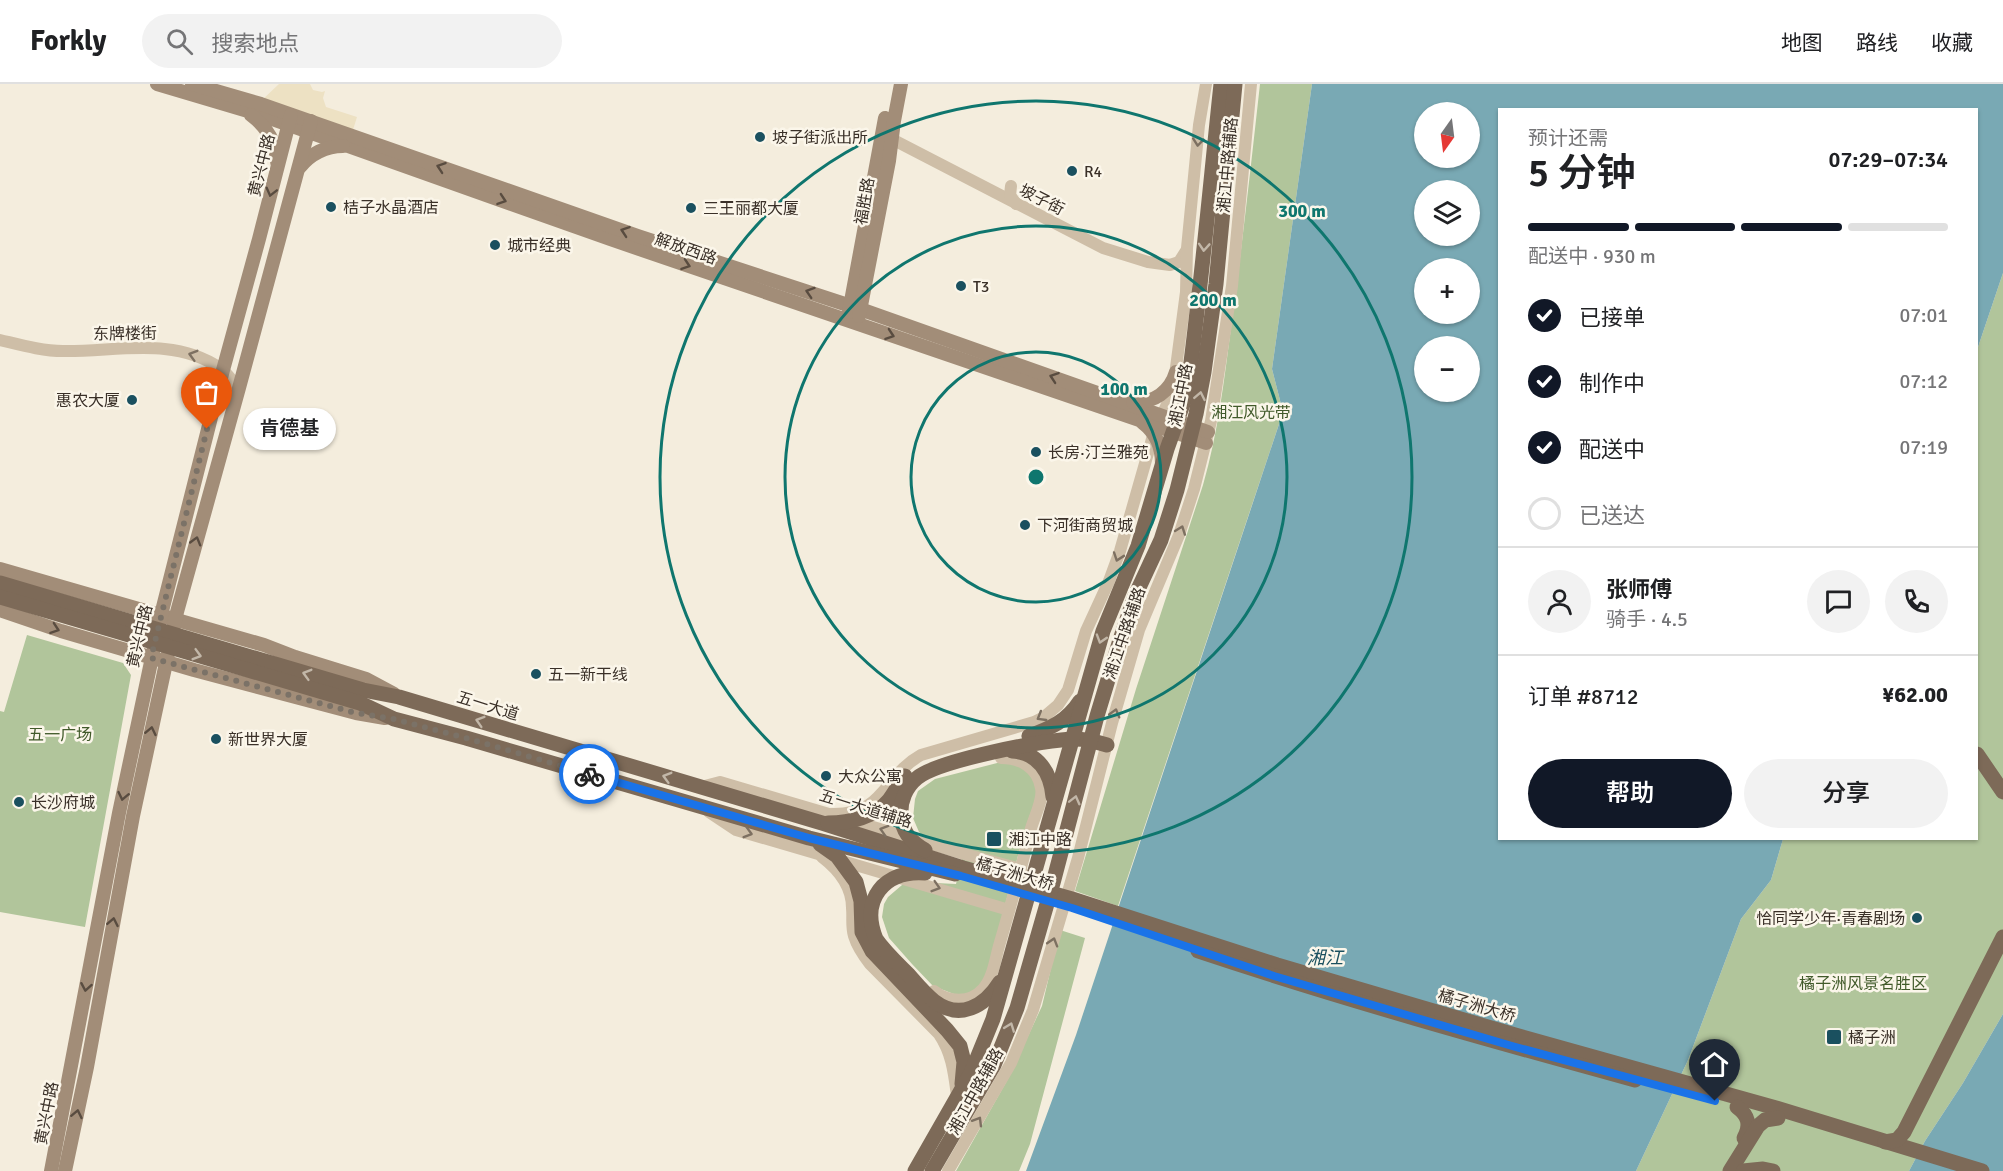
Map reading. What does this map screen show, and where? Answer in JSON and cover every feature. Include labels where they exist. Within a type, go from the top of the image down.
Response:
[{"type":"main road","name":"解放西路","points":[[157,84],[241,109],[289,120]]},
{"type":"main road","name":"解放西路","points":[[192,84],[309,127],[856,307],[1125,401],[1158,425]]},
{"type":"main road","name":"福胜路","points":[[852,322],[892,140],[892,84]]},
{"type":"main road","name":"福胜路","points":[[860,288],[889,161],[901,84]]},
{"type":"main road","name":"湘江中路","points":[[920,1169],[957,1100],[986,1037],[1007,972],[1103,631],[1138,546],[1162,465],[1187,393],[1195,337],[1221,84]]},
{"type":"main road","name":"湘江中路","points":[[920,1169],[994,1065],[1017,1008],[1053,883],[1091,736],[1127,617],[1167,522],[1199,435],[1235,84]]},
{"type":"main road","points":[[241,109],[256,119],[268,133],[276,151],[277,168]]},
{"type":"main road","name":"黄兴中路","points":[[66,1171],[123,870],[158,660],[161,615],[289,120]]},
{"type":"main road","name":"解放西路","points":[[309,127],[350,147],[610,239],[1136,419],[1149,428],[1158,425],[1176,426],[1199,435]]},
{"type":"main road","name":"黄兴中路","points":[[51,1171],[119,813],[158,660],[175,619],[309,127]]},
{"type":"main road","points":[[296,175],[305,161],[319,151],[337,146],[350,147]]},
{"type":"main road","points":[[834,300],[846,298],[860,288],[872,308],[885,318]]},
{"type":"main road","points":[[1125,401],[1144,402],[1161,395],[1169,388],[1176,372]]},
{"type":"main road","points":[[1158,425],[1162,465]]},
{"type":"main road","points":[[0,569],[264,645],[366,679],[399,697]]},
{"type":"main road","name":"五一大道","points":[[0,583],[362,697],[394,719]]},
{"type":"main road","name":"五一大道","points":[[0,597],[362,697],[399,697],[743,800],[827,819],[962,872]]},
{"type":"main road","name":"五一大道","points":[[0,610],[158,660],[356,713],[394,719],[466,738],[809,838],[962,872]]},
{"type":"main road","points":[[962,872],[914,843],[904,829],[901,804],[912,783],[923,774],[1000,750],[1050,729],[1063,721],[1085,693]]},
{"type":"main road","points":[[827,819],[845,822],[862,818],[876,811],[890,799],[909,772],[921,763],[1000,750],[1073,734]]},
{"type":"main road","points":[[1029,736],[1073,734],[1108,740]]},
{"type":"main road","points":[[1000,750],[1023,753],[1039,762],[1050,779],[1053,805]]},
{"type":"main road","points":[[1978,755],[2003,792]]},
{"type":"main road","points":[[1978,765],[2003,800]]},
{"type":"main road","points":[[809,838],[837,856],[851,873],[859,892],[861,922],[866,942],[878,959],[928,997],[949,1008],[965,1010],[973,1008],[991,996],[1007,972]]},
{"type":"main road","points":[[957,1100],[964,1062],[960,1046],[947,1030],[928,997],[876,939],[871,922],[872,904],[884,884],[898,875],[916,872],[962,872]]},
{"type":"main road","name":"橘子洲大桥","points":[[962,872],[1274,976],[1512,1046],[1778,1118],[1956,1171]]},
{"type":"main road","name":"橘子洲大桥","points":[[962,872],[1072,899],[1277,965],[1776,1108],[1982,1171]]},
{"type":"main road","points":[[1885,1142],[1897,1140],[1904,1132],[2003,937]]},
{"type":"main road","points":[[1916,1152],[1908,1141],[1911,1128],[2003,944]]},
{"type":"main road","points":[[1725,1171],[1749,1125],[1747,1116],[1737,1107]]},
{"type":"main road","points":[[1730,1171],[1758,1125],[1765,1120],[1778,1118]]},
{"type":"main road","points":[[1743,1171],[1763,1169],[1773,1171]]},
{"type":"street","name":"湘江中路辅路","points":[[827,819],[872,804],[898,771],[921,755],[1024,726],[1044,717],[1058,705],[1068,690],[1086,631],[1120,551],[1158,425],[1173,390],[1187,284],[1187,248],[1199,125],[1206,84]]},
{"type":"street","name":"湘江中路辅路","points":[[948,1171],[1011,1063],[1029,1019],[1078,858],[1139,630],[1184,521],[1199,435],[1232,286],[1251,84]]},
{"type":"street","name":"坡子街","points":[[892,140],[1103,248],[1148,262],[1174,264],[1182,259],[1187,248]]},
{"type":"street","name":"坡子街","points":[[892,140],[1086,246],[1129,263],[1174,272],[1181,276],[1187,284]]},
{"type":"street","points":[[990,190],[1000,190],[1009,185],[1010,195],[1016,204]]},
{"type":"street","name":"东牌楼街","points":[[0,340],[51,351],[165,349],[202,358],[223,370],[239,388]]},
{"type":"street","points":[[928,997],[955,1000],[968,998],[982,991],[989,978],[1035,812],[1042,798],[1042,789],[1036,774],[1028,766],[1000,750]]},
{"type":"street","name":"五一大道辅路","points":[[701,787],[720,782],[827,819],[1021,869]]},
{"type":"street","points":[[698,805],[736,830],[1009,910]]},
{"type":"street","name":"湘江中路辅路","points":[[816,853],[838,872],[849,888],[854,938],[864,956],[939,1034],[945,1044],[952,1063],[957,1100]]},
{"type":"green space","name":"湘江风光带","points":[[1260,84],[1312,84],[1272,369],[1283,412],[1118,906],[1075,891],[1136,689],[1203,485],[1213,446],[1235,298]]},
{"type":"green space","name":"橘子洲风景名胜区","points":[[2003,273],[2003,1014],[1909,1171],[1636,1171],[1688,1060],[1741,919],[1771,880],[1783,840],[1978,840],[1978,347]]},
{"type":"green space","name":"五一广场","points":[[27,635],[123,663],[131,675],[85,927],[0,912],[0,711],[4,712]]},
{"type":"green space","points":[[1001,762],[1013,764],[1027,771],[1034,780],[1037,791],[988,972],[977,990],[959,996],[933,986],[889,938],[882,917],[884,904],[888,897],[902,885],[917,882],[956,884],[962,859],[925,838],[919,832],[913,818],[918,791],[935,779]]},
{"type":"green space","points":[[1060,930],[1085,938],[1030,1144],[1019,1171],[956,1171],[1009,1077],[1042,1006]]},
{"type":"shaded area","points":[[279,84],[310,84],[313,90],[325,91],[323,98],[326,107],[357,117],[352,133],[261,101]]},
{"type":"water","name":"湘江","points":[[1312,84],[2003,84],[2003,273],[1978,347],[1978,108],[1498,108],[1498,840],[1783,840],[1771,880],[1741,919],[1688,1060],[1636,1171],[1026,1171],[1076,1035],[1283,412],[1272,369]]},
{"type":"water","points":[[2003,1014],[2003,1171],[1909,1171],[1925,1141],[1963,1083]]},
{"type":"way so far","points":[[207,429],[151,658],[356,713],[394,719],[466,738],[589,774]]},
{"type":"place","name":"坡子街派出所","points":[[760,137]]},
{"type":"place","name":"R4","points":[[1072,171]]},
{"type":"place","name":"桔子水晶酒店","points":[[331,207]]},
{"type":"place","name":"三王丽都大厦","points":[[691,208]]},
{"type":"place","name":"城市经典","points":[[495,245]]},
{"type":"place","name":"T3","points":[[961,286]]},
{"type":"place","name":"惠农大厦","points":[[132,400]]},
{"type":"place","name":"肯德基","points":[[207,429]]},
{"type":"place","name":"长房·汀兰雅苑","points":[[1036,452]]},
{"type":"place","name":"下河街商贸城","points":[[1025,525]]},
{"type":"place","name":"五一新干线","points":[[536,674]]},
{"type":"place","name":"新世界大厦","points":[[216,739]]},
{"type":"place","name":"大众公寓","points":[[826,776]]},
{"type":"place","name":"长沙府城","points":[[19,802]]},
{"type":"place","name":"湘江中路","points":[[994,839]]},
{"type":"place","name":"恰同学少年·青春剧场","points":[[1917,918]]},
{"type":"place","name":"橘子洲","points":[[1834,1037]]},
{"type":"route","points":[[589,774],[809,838],[961,876],[1072,908],[1274,976],[1512,1046],[1715,1101]]}]
